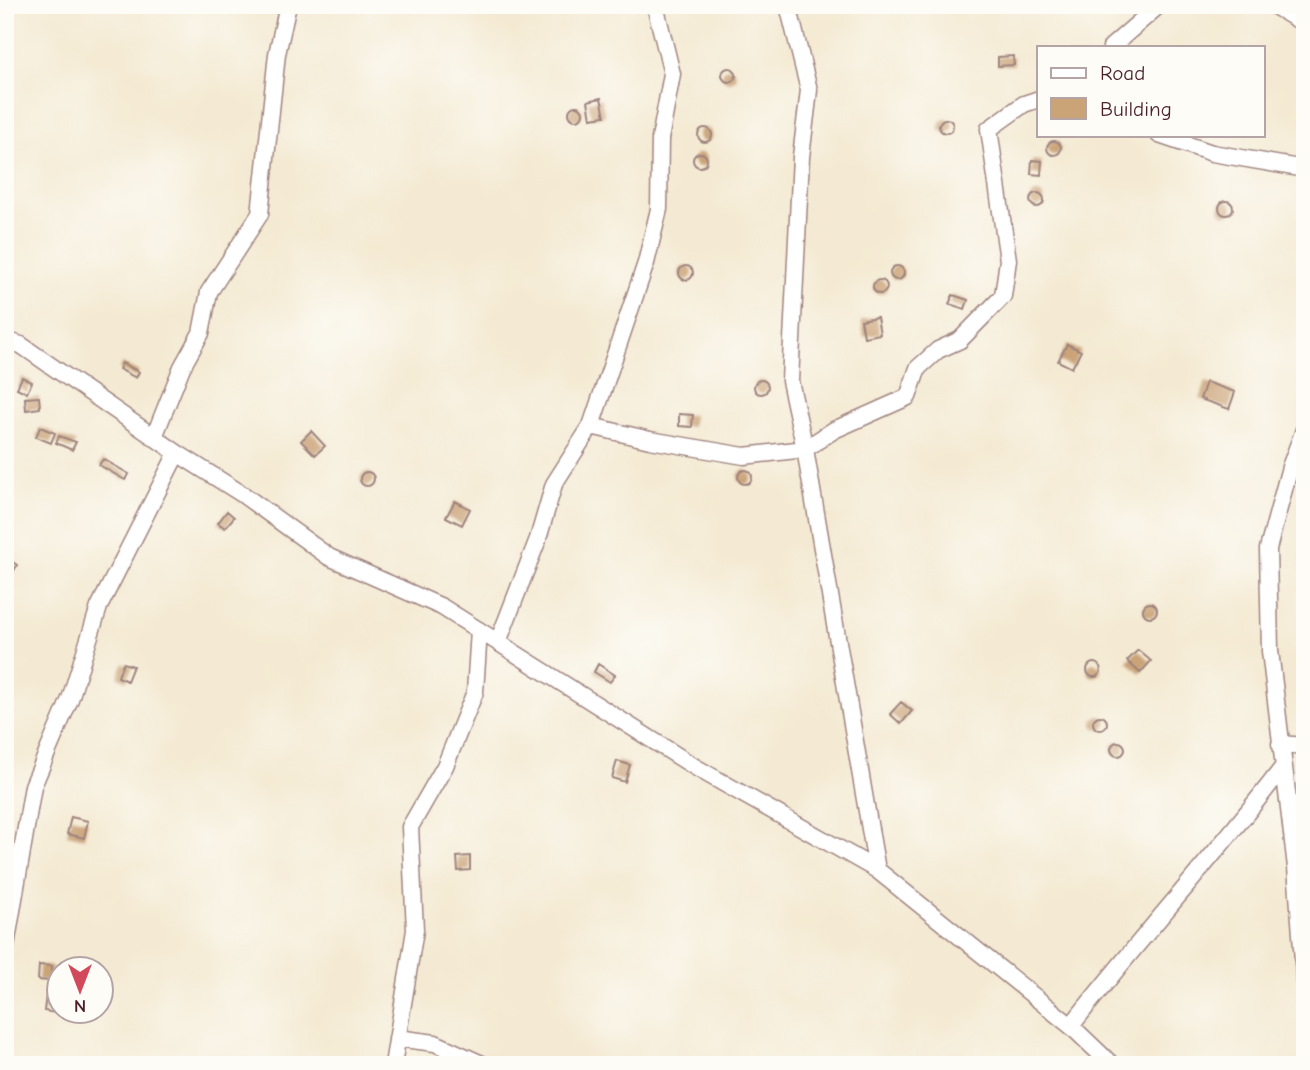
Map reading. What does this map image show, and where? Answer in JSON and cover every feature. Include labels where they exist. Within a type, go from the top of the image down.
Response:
[{"type":"street","points":[[154,437],[182,367],[201,332],[209,292],[260,214],[277,54],[288,5]]},
{"type":"street","points":[[498,642],[538,539],[554,484],[591,426],[646,263],[659,209],[660,139],[672,74],[655,5]]},
{"type":"street","points":[[788,5],[809,90],[801,157],[790,381],[805,449],[877,870]]},
{"type":"street","points":[[1112,46],[1159,5]]},
{"type":"street","points":[[1273,5],[1305,24]]},
{"type":"street","points":[[591,426],[650,440],[744,456],[805,449],[834,429],[908,397],[918,368],[939,351],[960,341],[1003,296],[1008,260],[989,130],[1024,104],[1037,100]]},
{"type":"street","points":[[1162,136],[1212,153],[1305,169]]},
{"type":"street","points":[[5,340],[21,345],[177,453],[243,494],[329,556],[442,607],[695,767],[877,870],[1071,1026],[1112,1065]]},
{"type":"street","points":[[1305,427],[1290,467],[1268,549],[1270,650],[1296,867],[1305,988]]},
{"type":"street","points":[[5,953],[33,786],[70,699],[99,607],[177,453]]},
{"type":"street","points":[[393,1065],[415,930],[410,827],[445,766],[475,692],[480,630]]},
{"type":"street","points":[[1280,744],[1305,746]]},
{"type":"street","points":[[1071,1026],[1142,935],[1226,842],[1283,767]]},
{"type":"street","points":[[397,1038],[435,1043],[484,1065]]},
{"type":"building","points":[[1013,56],[1014,65],[998,66],[998,57]]},
{"type":"building","points":[[726,68],[732,68],[736,75],[732,82],[726,82],[722,78],[722,72]]},
{"type":"building","points":[[601,98],[605,116],[591,118],[588,101]]},
{"type":"building","points":[[573,106],[579,106],[583,113],[579,120],[573,120],[569,116],[569,110]]},
{"type":"building","points":[[946,119],[951,121],[951,131],[946,133],[941,131],[939,126],[941,121]]},
{"type":"building","points":[[702,128],[708,128],[712,135],[708,142],[702,142],[698,138],[698,132]]},
{"type":"building","points":[[1051,141],[1057,141],[1061,148],[1057,155],[1051,155],[1047,151],[1047,145]]},
{"type":"building","points":[[697,153],[703,153],[707,160],[703,167],[697,167],[693,163],[693,157]]},
{"type":"building","points":[[1032,160],[1042,161],[1041,175],[1031,174]]},
{"type":"building","points":[[1034,193],[1040,193],[1044,200],[1040,207],[1034,207],[1030,203],[1030,197]]},
{"type":"building","points":[[1223,201],[1229,201],[1233,208],[1229,215],[1223,215],[1219,211],[1219,205]]},
{"type":"building","points":[[683,266],[689,266],[693,273],[689,280],[683,280],[679,276],[679,270]]},
{"type":"building","points":[[897,266],[902,268],[902,278],[897,280],[892,278],[890,273],[892,268]]},
{"type":"building","points":[[880,280],[885,282],[885,292],[880,294],[875,292],[873,287],[875,282]]},
{"type":"building","points":[[953,295],[968,300],[965,309],[949,304]]},
{"type":"building","points":[[877,317],[880,334],[864,337],[861,320]]},
{"type":"building","points":[[1067,344],[1081,351],[1072,368],[1058,361]]},
{"type":"building","points":[[122,363],[139,372],[136,378],[119,369]]},
{"type":"building","points":[[22,377],[32,382],[27,393],[17,388]]},
{"type":"building","points":[[758,380],[764,380],[768,387],[764,394],[758,394],[754,390],[754,384]]},
{"type":"building","points":[[1206,382],[1235,392],[1229,409],[1200,399]]},
{"type":"building","points":[[39,397],[40,408],[26,410],[25,398]]},
{"type":"building","points":[[679,414],[693,415],[692,427],[679,426]]},
{"type":"building","points":[[40,427],[55,433],[51,443],[36,437]]},
{"type":"building","points":[[311,431],[325,446],[315,455],[301,441]]},
{"type":"building","points":[[59,436],[76,442],[72,450],[56,443]]},
{"type":"building","points":[[103,459],[129,474],[125,480],[99,465]]},
{"type":"building","points":[[742,470],[748,470],[752,477],[748,484],[742,484],[738,480],[738,474]]},
{"type":"building","points":[[364,472],[370,472],[374,479],[370,486],[364,486],[360,482],[360,476]]},
{"type":"building","points":[[455,501],[470,509],[462,525],[446,517]]},
{"type":"building","points":[[227,511],[234,517],[225,528],[218,523]]},
{"type":"building","points":[[8,559],[17,565],[8,581],[5,564]]},
{"type":"building","points":[[1147,603],[1153,603],[1157,610],[1153,617],[1147,617],[1143,613],[1143,607]]},
{"type":"building","points":[[1138,650],[1151,661],[1140,673],[1127,661]]},
{"type":"building","points":[[123,663],[133,666],[127,681],[118,677]]},
{"type":"building","points":[[1091,663],[1097,663],[1101,670],[1097,677],[1091,677],[1087,673],[1087,667]]},
{"type":"building","points":[[598,664],[615,675],[610,682],[594,672]]},
{"type":"building","points":[[901,702],[912,711],[901,724],[890,714]]},
{"type":"building","points":[[1097,716],[1103,716],[1107,723],[1103,730],[1097,730],[1093,726],[1093,720]]},
{"type":"building","points":[[1115,742],[1121,742],[1125,749],[1121,756],[1115,756],[1111,752],[1111,746]]},
{"type":"building","points":[[617,761],[630,765],[625,782],[612,778]]},
{"type":"building","points":[[71,817],[88,821],[84,838],[67,834]]},
{"type":"building","points":[[470,856],[470,870],[458,871],[457,857]]},
{"type":"building","points":[[39,965],[46,966],[46,981],[38,980]]}]
